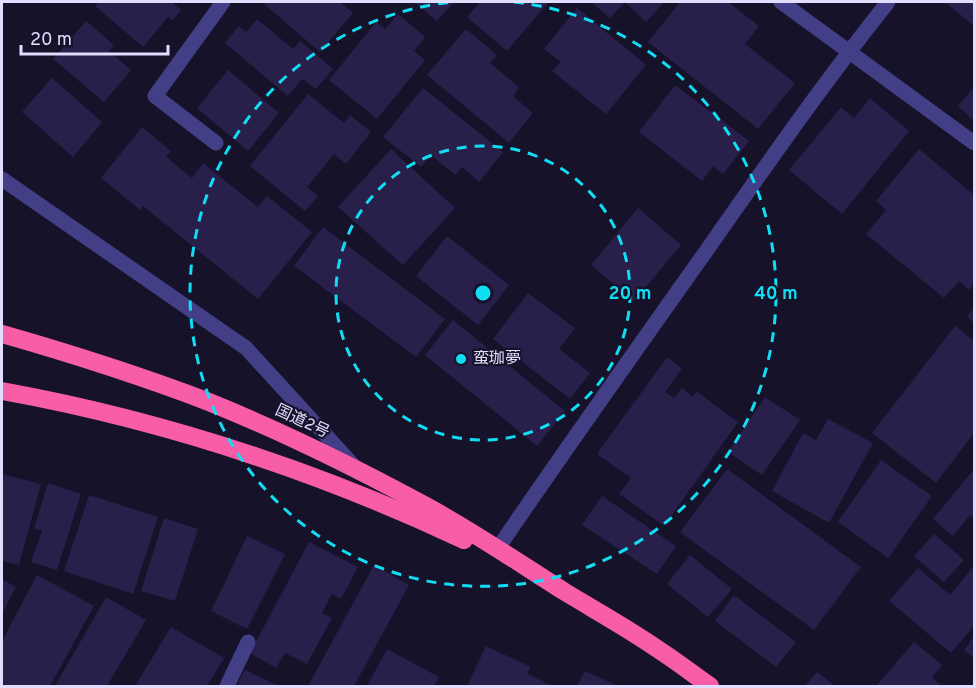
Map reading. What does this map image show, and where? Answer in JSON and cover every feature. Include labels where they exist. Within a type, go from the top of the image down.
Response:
[{"type":"highway","name":"国道2号","points":[[2,334],[135,375],[210,403],[285,435],[357,470],[428,507],[498,548],[564,592],[661,651],[710,687]]},
{"type":"highway","name":"国道2号","points":[[2,391],[122,417],[274,462],[422,521],[494,554],[564,592]]},
{"type":"street","points":[[216,143],[155,96],[223,2]]},
{"type":"street","points":[[781,2],[975,143]]},
{"type":"street","points":[[498,548],[587,418],[849,51],[888,2]]},
{"type":"street","points":[[2,179],[246,348],[357,470]]},
{"type":"street","points":[[227,687],[248,642]]},
{"type":"building","points":[[99,2],[171,2],[181,10],[173,20],[168,17],[143,47],[95,6]]},
{"type":"building","points":[[266,2],[340,2],[353,13],[320,52],[264,4]]},
{"type":"building","points":[[414,2],[454,2],[437,21]]},
{"type":"building","points":[[480,2],[549,2],[507,51],[467,17]]},
{"type":"building","points":[[591,2],[625,2],[610,18]]},
{"type":"building","points":[[625,2],[664,2],[646,22]]},
{"type":"building","points":[[680,2],[728,2],[759,26],[745,44],[795,83],[758,129],[648,42]]},
{"type":"building","points":[[945,2],[974,2],[974,26]]},
{"type":"building","points":[[577,8],[646,65],[606,114],[552,71],[561,62],[544,49]]},
{"type":"building","points":[[398,14],[425,37],[414,51],[425,60],[377,119],[329,80],[376,22],[385,29]]},
{"type":"building","points":[[257,19],[293,49],[300,41],[333,69],[316,89],[302,79],[288,96],[225,43],[239,26],[246,32]]},
{"type":"building","points":[[86,21],[114,45],[109,51],[131,70],[104,102],[53,59]]},
{"type":"building","points":[[466,29],[497,55],[490,63],[519,87],[513,96],[533,113],[509,143],[427,75]]},
{"type":"building","points":[[228,70],[279,113],[248,151],[197,108]]},
{"type":"building","points":[[52,78],[102,122],[73,157],[22,112]]},
{"type":"building","points":[[675,85],[749,141],[723,174],[713,166],[702,181],[639,132]]},
{"type":"building","points":[[974,87],[974,121],[958,106]]},
{"type":"building","points":[[423,88],[503,152],[479,182],[462,167],[455,175],[431,155],[421,167],[383,137]]},
{"type":"building","points":[[308,94],[344,123],[350,115],[371,132],[346,164],[334,154],[307,187],[318,196],[305,211],[250,166]]},
{"type":"building","points":[[870,98],[909,131],[842,214],[789,170],[841,107],[854,118]]},
{"type":"building","points":[[142,127],[171,151],[166,157],[192,178],[203,163],[258,207],[267,196],[312,232],[258,299],[143,206],[140,210],[101,178]]},
{"type":"building","points":[[391,149],[455,208],[403,265],[338,207]]},
{"type":"building","points":[[919,149],[974,195],[974,283],[969,290],[959,281],[944,298],[866,234],[886,210],[876,201]]},
{"type":"building","points":[[638,208],[681,245],[634,301],[591,265]]},
{"type":"building","points":[[323,227],[445,319],[416,357],[294,266]]},
{"type":"building","points":[[447,236],[509,285],[478,325],[416,276]]},
{"type":"building","points":[[528,293],[575,328],[559,349],[590,373],[570,399],[493,339]]},
{"type":"building","points":[[974,307],[974,323],[967,317]]},
{"type":"building","points":[[453,320],[565,411],[537,446],[425,355]]},
{"type":"building","points":[[955,326],[974,341],[974,433],[936,483],[872,433]]},
{"type":"building","points":[[667,357],[682,368],[665,392],[674,398],[682,388],[693,397],[696,391],[738,422],[664,526],[619,494],[631,478],[597,454]]},
{"type":"building","points":[[765,397],[800,420],[762,475],[728,452]]},
{"type":"building","points":[[828,419],[873,443],[829,523],[772,491],[803,433],[816,440]]},
{"type":"building","points":[[881,460],[932,496],[888,558],[838,522]]},
{"type":"building","points":[[727,469],[861,567],[814,630],[680,532]]},
{"type":"building","points":[[974,469],[974,519],[970,515],[953,536],[933,519]]},
{"type":"building","points":[[2,474],[41,484],[19,565],[2,561]]},
{"type":"building","points":[[48,483],[81,494],[57,570],[31,562],[42,531],[34,529]]},
{"type":"building","points":[[89,495],[158,517],[133,594],[64,571]]},
{"type":"building","points":[[602,496],[676,546],[657,574],[582,525]]},
{"type":"building","points":[[164,518],[198,529],[175,601],[141,591]]},
{"type":"building","points":[[934,534],[964,560],[944,582],[914,556]]},
{"type":"building","points":[[247,536],[285,554],[247,629],[211,611]]},
{"type":"building","points":[[309,542],[358,567],[341,599],[332,594],[322,613],[332,618],[307,664],[285,653],[276,668],[250,653]]},
{"type":"building","points":[[690,555],[732,589],[708,617],[667,584]]},
{"type":"building","points":[[374,565],[409,585],[354,686],[308,686]]},
{"type":"building","points":[[974,566],[974,626],[951,653],[889,601],[918,568],[950,595]]},
{"type":"building","points":[[37,575],[94,606],[50,686],[8,686],[2,683],[2,641]]},
{"type":"building","points":[[2,579],[16,587],[2,614]]},
{"type":"building","points":[[734,595],[796,642],[776,667],[715,621]]},
{"type":"building","points":[[106,597],[146,620],[107,686],[55,686]]},
{"type":"building","points":[[171,627],[224,658],[207,686],[135,686]]},
{"type":"building","points":[[974,636],[974,658],[964,650]]},
{"type":"building","points":[[914,642],[942,665],[932,678],[942,686],[876,686]]},
{"type":"building","points":[[486,646],[531,667],[527,674],[553,686],[467,686]]},
{"type":"building","points":[[387,649],[439,677],[434,686],[367,686]]},
{"type":"building","points":[[245,670],[278,686],[236,686]]},
{"type":"building","points":[[585,671],[618,686],[577,686]]},
{"type":"building","points":[[817,672],[835,686],[805,686]]},
{"type":"place","name":"蛮珈夢","points":[[461,359]]}]
